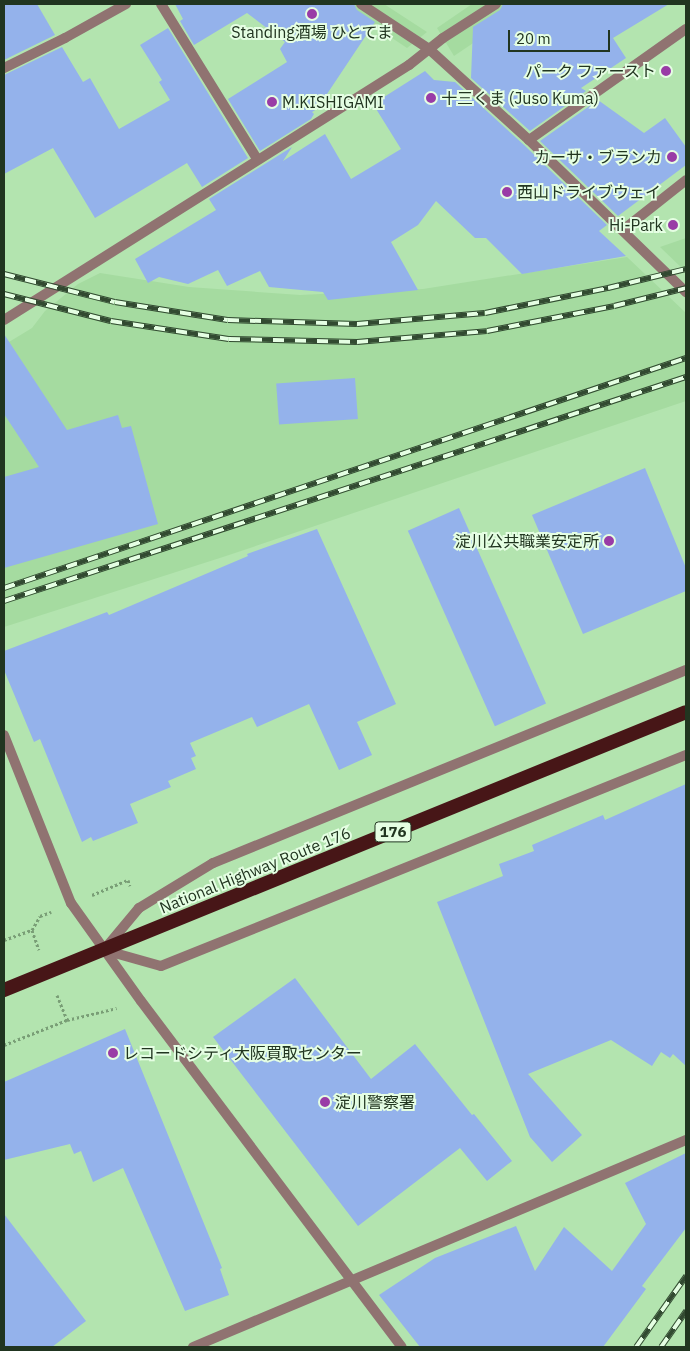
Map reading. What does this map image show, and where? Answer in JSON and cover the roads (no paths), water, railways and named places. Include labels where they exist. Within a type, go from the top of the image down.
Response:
[{"type":"highway","name":"National Highway Route 176","points":[[4,990],[683,714]]},
{"type":"street","points":[[4,68],[66,38],[126,4]]},
{"type":"street","points":[[162,4],[258,159]]},
{"type":"street","points":[[361,4],[429,49],[529,140],[686,292]]},
{"type":"street","points":[[4,320],[409,64],[496,4]]},
{"type":"street","points":[[529,140],[686,29]]},
{"type":"street","points":[[623,230],[686,180]]},
{"type":"street","points":[[104,950],[139,908],[213,863],[686,670]]},
{"type":"street","points":[[4,735],[71,903],[104,950],[402,1347]]},
{"type":"street","points":[[104,950],[161,966],[686,755]]},
{"type":"street","points":[[193,1347],[686,1140]]},
{"type":"railway","points":[[4,274],[115,302],[228,320],[357,324],[485,313],[608,288],[686,269]]},
{"type":"railway","points":[[4,294],[111,321],[229,339],[357,342],[487,331],[614,306],[686,288]]},
{"type":"railway","points":[[4,588],[686,358]]},
{"type":"railway","points":[[4,601],[686,377]]},
{"type":"railway","points":[[636,1347],[686,1276]]},
{"type":"railway","points":[[661,1347],[686,1311]]},
{"type":"place","name":"Standing酒場 ひとてま","points":[[312,14]]},
{"type":"place","name":"パーク ファースト","points":[[666,71]]},
{"type":"place","name":"十三くま (Juso Kuma)","points":[[431,98]]},
{"type":"place","name":"M.KISHIGAMI","points":[[272,102]]},
{"type":"place","name":"カーサ・ブランカ","points":[[672,157]]},
{"type":"place","name":"西山ドライブウェイ","points":[[507,192]]},
{"type":"place","name":"Hi-Park","points":[[673,225]]},
{"type":"place","name":"淀川公共職業安定所","points":[[609,541]]},
{"type":"place","name":"レコードシティ大阪買取センター","points":[[113,1053]]},
{"type":"place","name":"淀川警察署","points":[[325,1102]]}]
